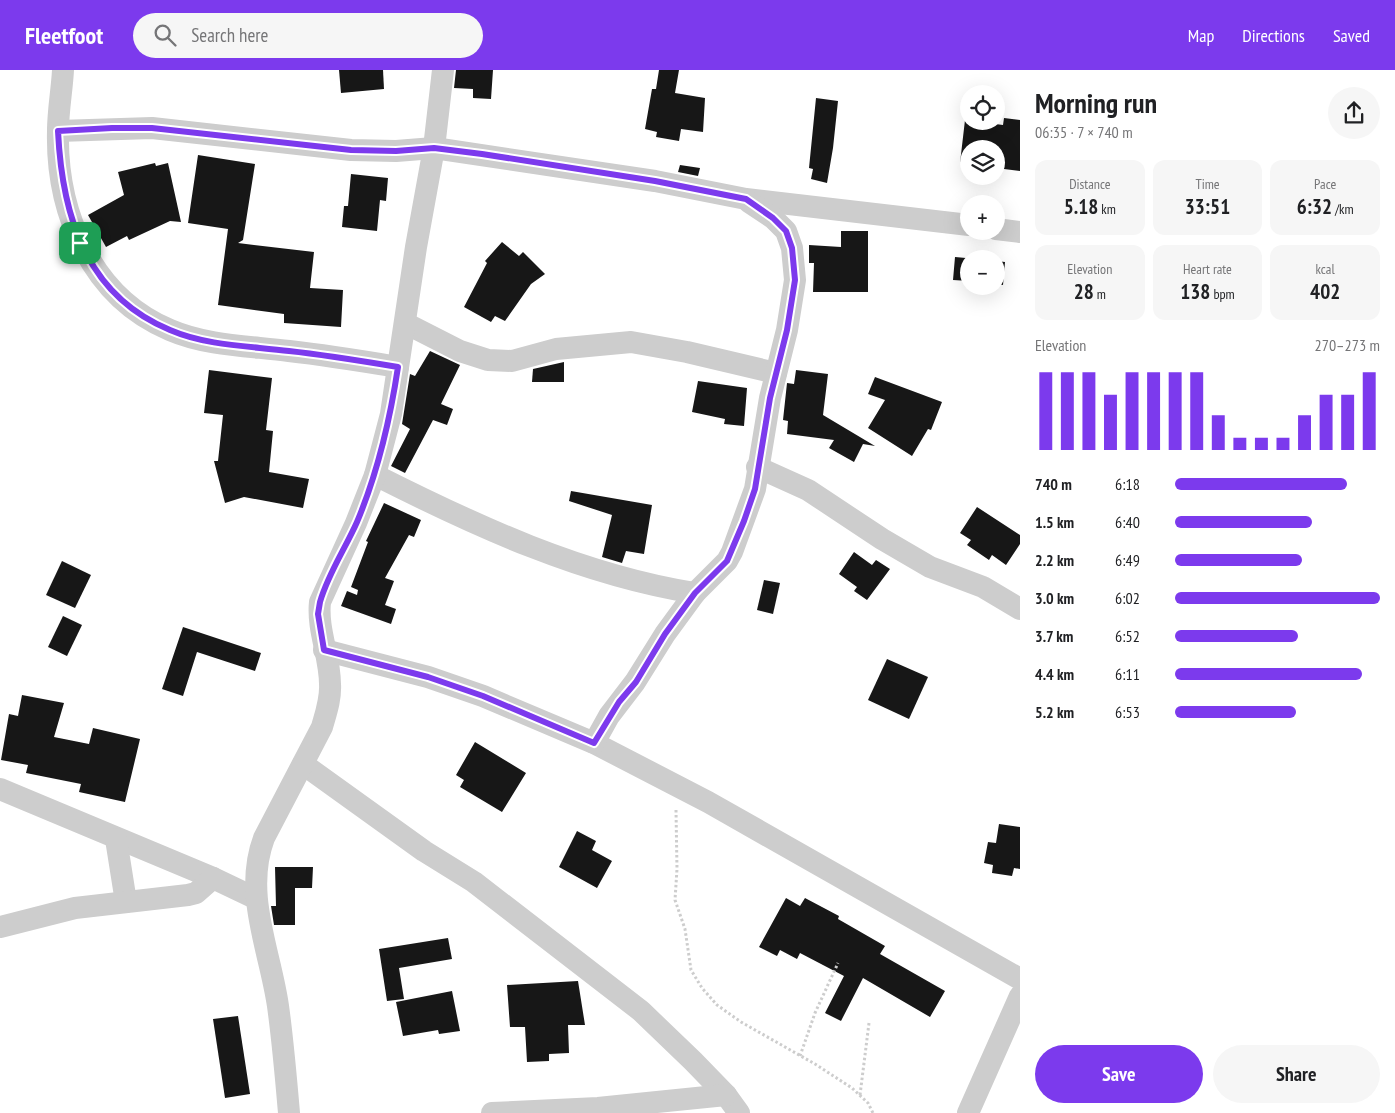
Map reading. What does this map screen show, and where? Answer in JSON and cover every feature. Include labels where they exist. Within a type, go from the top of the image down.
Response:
[{"type":"street","points":[[63,70],[58,131],[60,168],[65,201],[80,243],[112,292],[133,309],[170,330],[209,341],[398,367]]},
{"type":"street","points":[[289,1113],[278,1008],[255,898],[257,856],[264,838],[322,727],[330,695],[329,671],[318,614],[320,602],[356,523],[374,475],[390,414],[416,247],[434,148],[443,70]]},
{"type":"street","points":[[58,131],[152,128],[351,150],[396,151],[434,148],[655,181],[746,199],[960,225]]},
{"type":"street","points":[[594,743],[614,709],[636,682],[665,634],[695,593],[727,561],[755,489],[757,467],[776,373],[787,330],[795,280],[792,248],[786,231],[773,218],[746,199]]},
{"type":"street","points":[[1005,230],[1020,232]]},
{"type":"street","points":[[405,323],[460,351],[488,360],[512,361],[556,349],[631,342],[687,352],[776,373]]},
{"type":"street","points":[[757,467],[808,490],[882,539],[930,567],[983,587],[1020,609]]},
{"type":"street","points":[[374,475],[520,544],[611,574],[663,588],[695,593]]},
{"type":"street","points":[[324,650],[428,677],[483,696],[594,743],[708,802],[1020,979]]},
{"type":"street","points":[[304,764],[424,851],[474,882],[641,1011],[726,1095],[739,1113]]},
{"type":"street","points":[[0,789],[213,878],[255,898]]},
{"type":"street","points":[[116,839],[126,902]]},
{"type":"street","points":[[0,927],[75,908],[188,895],[196,893],[213,878]]},
{"type":"street","points":[[968,1113],[1020,996]]},
{"type":"street","points":[[492,1113],[598,1108],[726,1095]]},
{"type":"path","points":[[676,787],[678,869],[675,900],[685,929],[691,970],[702,988],[717,1005],[765,1037],[800,1056],[860,1095],[873,1113]]},
{"type":"path","points":[[800,1056],[815,1012],[838,963]]},
{"type":"path","points":[[860,1095],[869,1023]]},
{"type":"building","points":[[339,70],[383,70],[384,89],[341,93]]},
{"type":"building","points":[[456,70],[493,70],[491,99],[473,98],[473,89],[454,88]]},
{"type":"building","points":[[659,70],[679,70],[675,93],[705,98],[703,132],[681,129],[679,141],[656,137],[657,132],[645,129],[652,89],[656,89]]},
{"type":"building","points":[[816,98],[838,101],[827,183],[811,179],[813,169],[809,168]]},
{"type":"building","points":[[1005,118],[1020,120],[1020,171],[1005,169],[1005,140],[963,140],[964,130],[1005,130]]},
{"type":"building","points":[[198,155],[255,164],[243,240],[238,243],[314,252],[310,288],[343,290],[341,327],[284,323],[284,314],[218,305],[228,229],[188,223]]},
{"type":"building","points":[[155,163],[156,166],[168,163],[181,222],[170,221],[129,240],[127,236],[106,247],[88,215],[124,195],[118,172]]},
{"type":"building","points":[[680,165],[700,168],[698,176],[678,172]]},
{"type":"building","points":[[351,174],[388,178],[386,201],[380,200],[377,231],[342,227],[344,206],[348,206]]},
{"type":"building","points":[[841,231],[868,231],[868,292],[813,292],[814,263],[809,263],[809,245],[841,247]]},
{"type":"building","points":[[502,242],[519,256],[523,252],[545,274],[531,284],[505,321],[495,316],[491,322],[464,307],[487,263],[485,261]]},
{"type":"building","points":[[955,257],[960,257],[960,280],[953,280]]},
{"type":"building","points":[[430,351],[460,365],[441,404],[453,409],[447,425],[433,420],[405,473],[391,466],[410,429],[402,424],[410,374],[415,376]]},
{"type":"building","points":[[564,362],[564,382],[532,382],[533,369]]},
{"type":"building","points":[[209,370],[272,378],[266,430],[273,431],[269,472],[309,479],[303,508],[244,497],[225,503],[214,461],[218,461],[223,415],[204,413]]},
{"type":"building","points":[[796,370],[828,374],[823,415],[875,446],[863,444],[854,462],[829,448],[834,440],[787,434],[788,421],[783,420],[787,383],[794,384]]},
{"type":"building","points":[[875,377],[942,402],[931,430],[928,429],[912,456],[868,428],[885,400],[868,394]]},
{"type":"building","points":[[698,381],[747,388],[744,426],[724,424],[725,419],[692,412]]},
{"type":"building","points":[[571,491],[652,505],[644,554],[626,551],[622,563],[602,557],[612,515],[569,501]]},
{"type":"building","points":[[384,503],[421,520],[414,537],[409,535],[385,578],[394,581],[385,605],[396,609],[391,624],[341,606],[347,591],[357,595],[358,590],[351,587],[368,542],[366,541]]},
{"type":"building","points":[[977,507],[1020,535],[1020,544],[1006,565],[992,555],[989,560],[967,545],[971,540],[960,533]]},
{"type":"building","points":[[854,552],[872,565],[876,560],[890,569],[867,600],[854,591],[857,587],[839,574]]},
{"type":"building","points":[[62,561],[91,575],[75,608],[46,595]]},
{"type":"building","points":[[764,580],[780,583],[773,614],[757,610]]},
{"type":"building","points":[[63,616],[82,625],[67,656],[48,647]]},
{"type":"building","points":[[183,627],[261,653],[255,671],[197,652],[183,696],[162,689]]},
{"type":"building","points":[[887,659],[928,677],[909,719],[868,700]]},
{"type":"building","points":[[22,695],[64,703],[54,737],[89,744],[93,728],[140,739],[125,802],[79,792],[81,784],[26,773],[28,765],[1,760],[9,714],[18,716]]},
{"type":"building","points":[[475,742],[526,773],[502,812],[460,787],[464,780],[456,775]]},
{"type":"building","points":[[999,824],[1020,827],[1020,869],[1014,868],[1012,876],[992,873],[993,865],[984,863],[988,842],[996,843]]},
{"type":"building","points":[[577,831],[596,841],[592,850],[612,861],[597,888],[559,867]]},
{"type":"building","points":[[275,867],[313,867],[312,888],[295,888],[295,925],[274,925],[271,906],[276,906]]},
{"type":"building","points":[[786,898],[800,906],[805,898],[839,916],[838,919],[885,946],[880,954],[945,991],[930,1017],[863,978],[841,1021],[825,1013],[844,976],[800,953],[797,959],[780,950],[777,956],[759,947]]},
{"type":"building","points":[[448,938],[452,959],[399,968],[404,999],[387,1001],[379,949]]},
{"type":"building","points":[[578,981],[585,1025],[568,1025],[569,1053],[549,1054],[549,1061],[527,1062],[525,1027],[510,1027],[507,985]]},
{"type":"building","points":[[452,991],[460,1031],[439,1034],[438,1030],[403,1036],[396,1002]]},
{"type":"building","points":[[238,1016],[250,1094],[225,1098],[213,1019]]},
{"type":"route","points":[[152,128],[351,150],[396,151],[434,148],[655,181],[746,199],[773,218],[786,231],[792,248],[795,280],[787,330],[770,398],[757,467],[755,489],[732,552],[727,561],[695,593],[685,606],[665,634],[636,682],[609,716],[594,743],[483,696],[428,677],[385,664],[324,650],[318,614],[323,590],[356,523],[374,475],[390,414],[398,367],[287,351],[260,350],[209,341],[170,330],[133,309],[112,292],[97,272],[80,243],[65,201],[60,168],[58,131],[152,128]]}]
